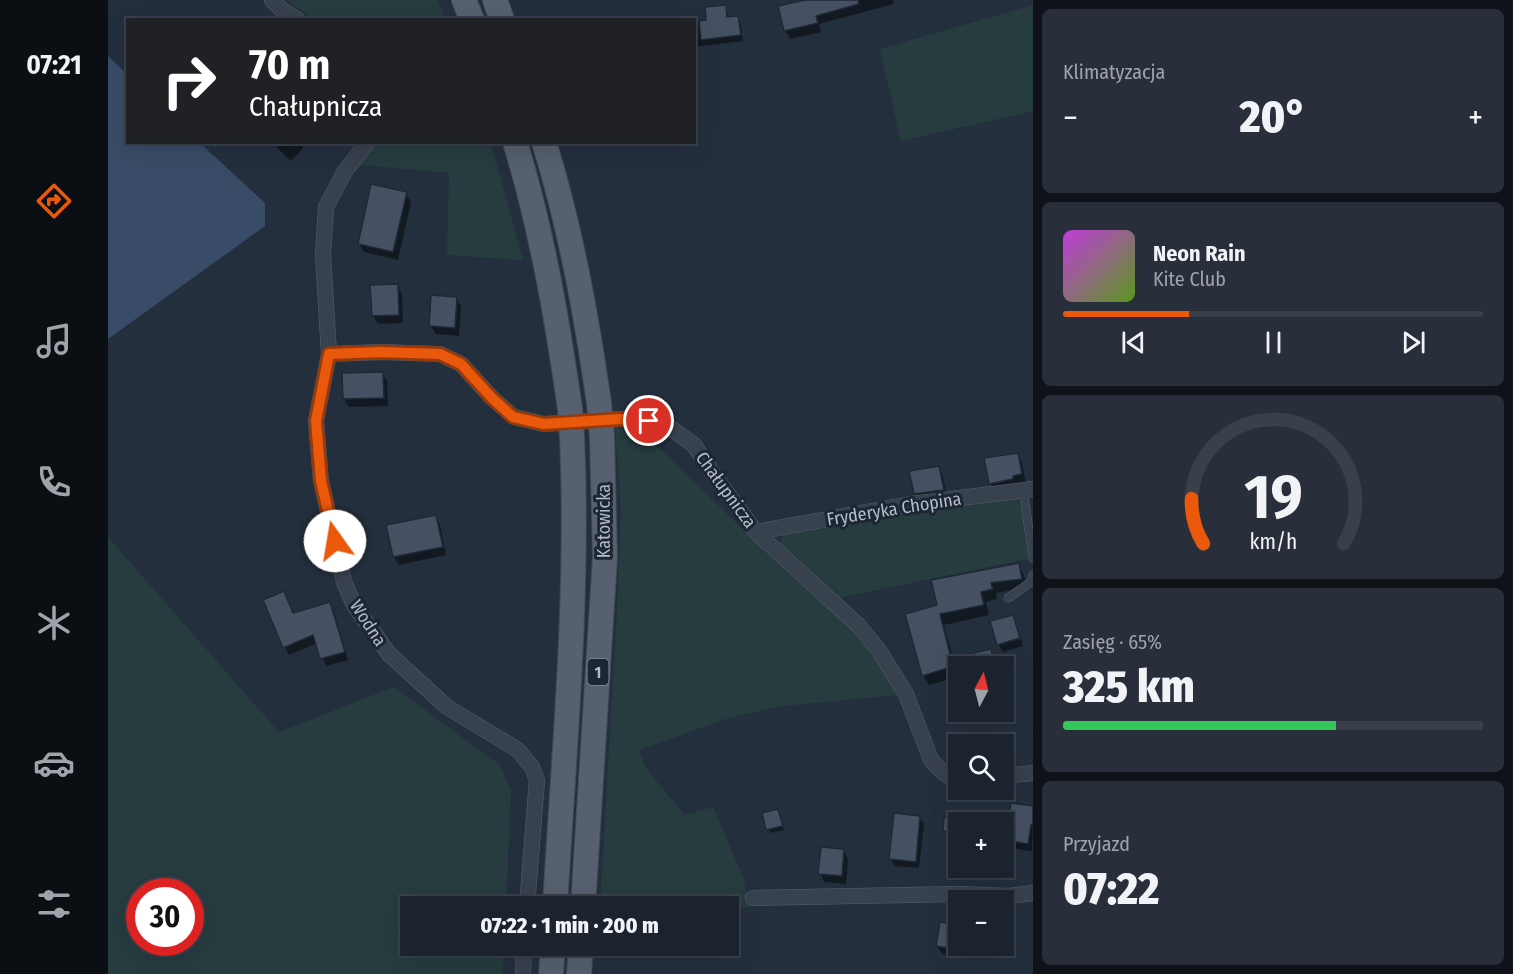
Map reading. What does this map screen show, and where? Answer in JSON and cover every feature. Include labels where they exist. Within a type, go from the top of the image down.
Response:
[{"type":"main road","points":[[464,0],[471,18]]},
{"type":"main road","points":[[495,0],[501,18]]},
{"type":"main road","name":"Katowicka","points":[[516,144],[539,229],[556,312],[570,409],[575,493],[573,588],[556,896]]},
{"type":"main road","name":"Katowicka","points":[[545,144],[558,187],[584,302],[602,437],[605,557],[584,896]]},
{"type":"main road","points":[[551,974],[552,956]]},
{"type":"main road","points":[[579,974],[580,956]]},
{"type":"street","points":[[272,0],[295,18]]},
{"type":"street","name":"Wodna","points":[[366,144],[345,171],[326,207],[322,255],[329,354],[316,421],[321,481],[344,582],[354,605],[388,654],[447,707],[518,750],[532,767],[537,780],[528,896]]},
{"type":"street","name":"Chałupnicza","points":[[329,354],[381,352],[440,354],[461,364],[513,417],[544,424],[620,419],[649,421],[672,429],[694,446],[756,532],[859,626],[878,649],[906,694],[932,760],[948,775]]},
{"type":"street","name":"Fryderyka Chopina","points":[[756,532],[911,504],[1028,489]]},
{"type":"street","points":[[1014,775],[1033,773]]},
{"type":"street","points":[[753,898],[926,894],[1009,896],[1033,893]]},
{"type":"street","points":[[523,974],[524,956]]},
{"type":"lane","points":[[1028,489],[1033,558]]},
{"type":"lane","points":[[1008,598],[1031,582],[1033,575]]},
{"type":"green space","points":[[286,0],[438,0],[445,18],[313,18]]},
{"type":"green space","points":[[1033,5],[1033,111],[901,141],[880,49]]},
{"type":"green space","points":[[376,144],[491,144],[523,260],[447,255],[449,173],[360,165]]},
{"type":"green space","points":[[615,428],[634,430],[646,435],[750,536],[853,628],[871,649],[897,695],[783,706],[732,717],[639,750],[647,770],[685,815],[713,807],[743,877],[750,907],[739,908],[739,896],[601,896],[621,508]]},
{"type":"green space","points":[[1018,498],[1028,559],[839,598],[779,545],[784,533],[933,506],[948,507],[971,501]]},
{"type":"green space","points":[[108,537],[279,732],[394,687],[500,765],[511,791],[506,896],[400,896],[400,956],[503,956],[502,974],[108,974]]},
{"type":"water","points":[[108,56],[126,73],[126,144],[201,144],[265,203],[265,226],[108,339]]},
{"type":"building","points":[[805,0],[858,0],[859,4],[816,16],[818,23],[784,31],[778,6]]},
{"type":"building","points":[[726,5],[727,17],[738,16],[741,35],[701,40],[699,21],[706,20],[705,7]]},
{"type":"building","points":[[371,184],[407,192],[393,252],[358,244]]},
{"type":"building","points":[[398,284],[399,315],[372,316],[370,285]]},
{"type":"building","points":[[431,295],[457,297],[455,328],[429,326]]},
{"type":"building","points":[[383,372],[384,398],[343,399],[342,373]]},
{"type":"building","points":[[1018,453],[1022,474],[1013,476],[1013,479],[989,484],[984,458]]},
{"type":"building","points":[[939,466],[944,490],[914,494],[909,471]]},
{"type":"building","points":[[436,515],[443,547],[393,557],[386,525]]},
{"type":"building","points":[[1019,563],[1022,579],[991,583],[993,589],[981,592],[984,605],[940,614],[950,656],[948,656],[948,668],[922,676],[905,614],[937,605],[931,580]]},
{"type":"building","points":[[284,591],[293,613],[330,602],[345,652],[320,659],[313,635],[283,648],[263,600]]},
{"type":"building","points":[[1013,615],[1020,638],[997,645],[990,621]]},
{"type":"building","points":[[991,649],[993,656],[960,656]]},
{"type":"building","points":[[1011,803],[1033,806],[1033,826],[1031,825],[1028,844],[1014,842],[1014,812],[1010,812]]},
{"type":"building","points":[[778,809],[783,826],[766,830],[762,813]]},
{"type":"building","points":[[894,813],[920,816],[916,862],[889,859]]},
{"type":"building","points":[[944,817],[948,817],[948,832],[943,831]]},
{"type":"building","points":[[821,847],[844,849],[842,876],[818,874]]},
{"type":"building","points":[[940,922],[948,923],[948,948],[936,946]]},
{"type":"route","points":[[335,541],[321,481],[316,421],[329,354],[381,352],[440,354],[461,364],[513,417],[544,424],[620,419],[649,421]]}]
